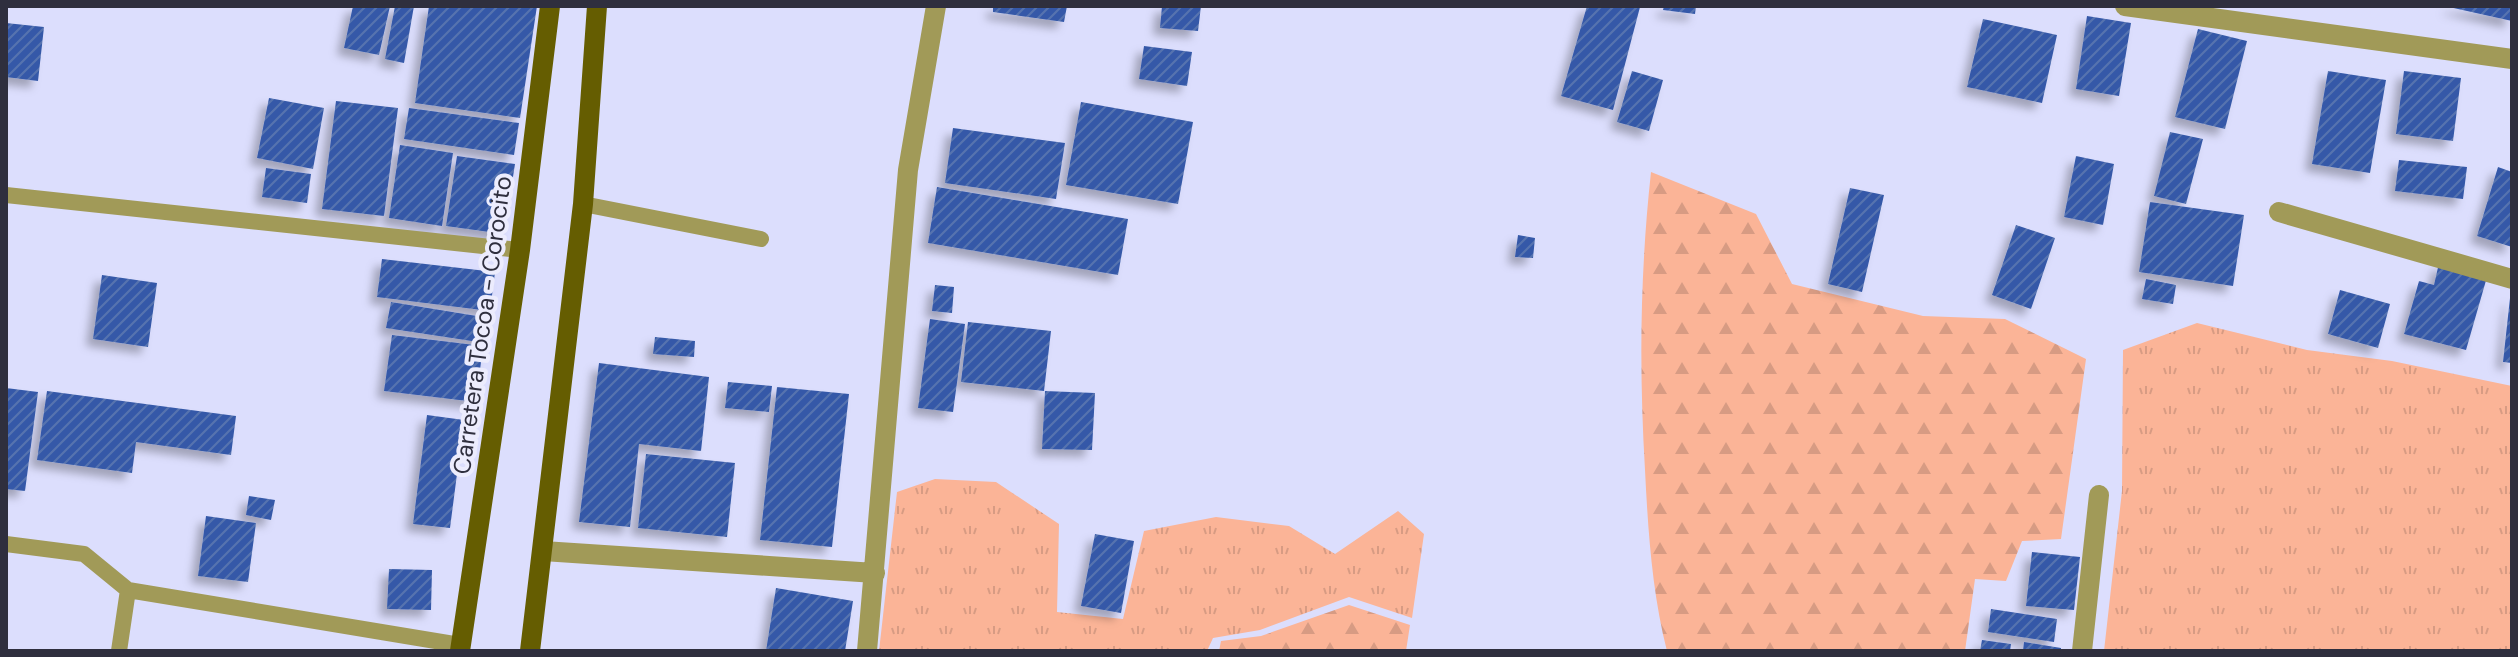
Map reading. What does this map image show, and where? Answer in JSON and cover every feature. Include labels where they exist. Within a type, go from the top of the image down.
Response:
[{"type":"main road","name":"Carretera Tocoa - Corocito","points":[[460,648],[520,250],[550,6]]},
{"type":"main road","points":[[530,651],[583,204],[597,6]]},
{"type":"street","points":[[867,651],[908,170],[936,6]]},
{"type":"street","points":[[2125,6],[2512,59]]},
{"type":"street","points":[[2279,212],[2512,279]]},
{"type":"street","points":[[2082,651],[2099,495]]},
{"type":"street","points":[[543,551],[875,573]]},
{"type":"lane","points":[[6,195],[520,250]]},
{"type":"lane","points":[[583,204],[761,239]]},
{"type":"lane","points":[[6,544],[84,554],[128,590],[460,648]]},
{"type":"lane","points":[[119,651],[128,590]]},
{"type":"green space","points":[[1651,172],[1756,214],[1792,284],[1923,316],[2005,319],[2086,359],[2061,539],[2022,541],[2006,581],[1975,579],[1965,651],[1667,651],[1652,561],[1643,432],[1643,284]]},
{"type":"green space","points":[[2197,323],[2307,350],[2392,361],[2512,386],[2512,651],[2104,651],[2122,491],[2123,350]]},
{"type":"green space","points":[[935,479],[996,482],[1059,524],[1057,612],[1123,619],[1144,531],[1216,517],[1289,526],[1335,554],[1398,511],[1424,534],[1412,618],[1349,597],[1260,630],[1213,638],[1207,651],[879,651],[897,492]]},
{"type":"green space","points":[[1349,605],[1410,625],[1406,651],[1219,651],[1221,641],[1261,636]]},
{"type":"building","points":[[353,6],[390,6],[379,55],[344,48]]},
{"type":"building","points":[[395,6],[414,6],[404,63],[385,59]]},
{"type":"building","points":[[429,6],[537,6],[520,118],[415,103]]},
{"type":"building","points":[[993,6],[1067,6],[1064,22],[993,12]]},
{"type":"building","points":[[1162,6],[1201,6],[1198,31],[1160,28]]},
{"type":"building","points":[[1587,6],[1640,7],[1613,110],[1561,96]]},
{"type":"building","points":[[1664,6],[1696,6],[1695,14],[1663,10]]},
{"type":"building","points":[[2512,6],[2512,21],[2449,7]]},
{"type":"building","points":[[2087,16],[2131,23],[2119,96],[2076,89]]},
{"type":"building","points":[[1983,19],[2057,35],[2042,103],[1967,87]]},
{"type":"building","points":[[6,23],[44,27],[38,81],[6,77]]},
{"type":"building","points":[[2198,29],[2247,41],[2225,129],[2175,117]]},
{"type":"building","points":[[1144,46],[1192,52],[1187,86],[1139,79]]},
{"type":"building","points":[[1632,71],[1663,80],[1649,131],[1617,122]]},
{"type":"building","points":[[2328,71],[2386,80],[2370,173],[2312,164]]},
{"type":"building","points":[[2404,71],[2461,78],[2453,141],[2396,134]]},
{"type":"building","points":[[269,98],[324,108],[313,169],[257,158]]},
{"type":"building","points":[[336,101],[398,108],[384,216],[322,209]]},
{"type":"building","points":[[1081,102],[1193,122],[1178,204],[1066,185]]},
{"type":"building","points":[[409,108],[519,123],[514,155],[404,139]]},
{"type":"building","points":[[953,128],[1065,143],[1056,199],[945,183]]},
{"type":"building","points":[[2170,132],[2203,139],[2186,204],[2154,196]]},
{"type":"building","points":[[400,145],[453,153],[442,226],[389,218]]},
{"type":"building","points":[[457,156],[515,164],[504,234],[446,226]]},
{"type":"building","points":[[2076,156],[2114,164],[2103,225],[2064,217]]},
{"type":"building","points":[[2399,160],[2467,167],[2463,199],[2395,191]]},
{"type":"building","points":[[2498,167],[2512,172],[2512,247],[2477,236]]},
{"type":"building","points":[[266,168],[311,174],[307,203],[262,197]]},
{"type":"building","points":[[937,187],[1128,219],[1118,275],[928,243]]},
{"type":"building","points":[[1850,188],[1884,195],[1862,292],[1828,284]]},
{"type":"building","points":[[2150,202],[2244,215],[2233,286],[2139,272]]},
{"type":"building","points":[[2016,225],[2055,238],[2031,309],[1992,295]]},
{"type":"building","points":[[1518,235],[1535,238],[1533,258],[1515,257]]},
{"type":"building","points":[[382,259],[495,272],[490,311],[377,297]]},
{"type":"building","points":[[2439,263],[2487,277],[2466,350],[2404,334],[2419,281],[2434,285]]},
{"type":"building","points":[[102,275],[157,283],[148,347],[93,339]]},
{"type":"building","points":[[2146,279],[2176,285],[2173,304],[2142,299]]},
{"type":"building","points":[[935,285],[954,287],[952,313],[932,311]]},
{"type":"building","points":[[2340,290],[2390,304],[2378,348],[2328,334]]},
{"type":"building","points":[[2512,298],[2512,363],[2503,362]]},
{"type":"building","points":[[391,302],[489,318],[485,343],[386,328]]},
{"type":"building","points":[[930,319],[965,324],[953,412],[918,408]]},
{"type":"building","points":[[968,322],[1051,331],[1044,391],[961,382]]},
{"type":"building","points":[[392,335],[483,346],[476,402],[384,391]]},
{"type":"building","points":[[655,337],[695,341],[694,357],[653,354]]},
{"type":"building","points":[[599,363],[709,377],[701,451],[639,444],[630,527],[579,522]]},
{"type":"building","points":[[728,382],[772,386],[769,412],[725,408]]},
{"type":"building","points":[[777,387],[849,394],[832,547],[760,540]]},
{"type":"building","points":[[6,388],[38,392],[25,491],[6,489]]},
{"type":"building","points":[[47,391],[236,416],[231,455],[136,442],[132,473],[37,460]]},
{"type":"building","points":[[1045,391],[1095,393],[1092,450],[1042,449]]},
{"type":"building","points":[[427,415],[464,420],[450,528],[413,524]]},
{"type":"building","points":[[646,454],[735,463],[727,537],[638,528]]},
{"type":"building","points":[[249,496],[275,500],[271,520],[246,515]]},
{"type":"building","points":[[206,516],[256,523],[248,582],[198,576]]},
{"type":"building","points":[[1095,534],[1134,541],[1121,613],[1081,606]]},
{"type":"building","points":[[2032,552],[2080,557],[2074,610],[2026,606]]},
{"type":"building","points":[[389,569],[432,570],[431,610],[387,609]]},
{"type":"building","points":[[776,588],[853,601],[845,651],[766,651]]},
{"type":"building","points":[[1991,609],[2057,619],[2054,642],[1988,632]]},
{"type":"building","points":[[1982,640],[2011,644],[2010,651],[1980,651]]},
{"type":"building","points":[[2024,642],[2061,648],[2061,651],[2023,651]]}]
